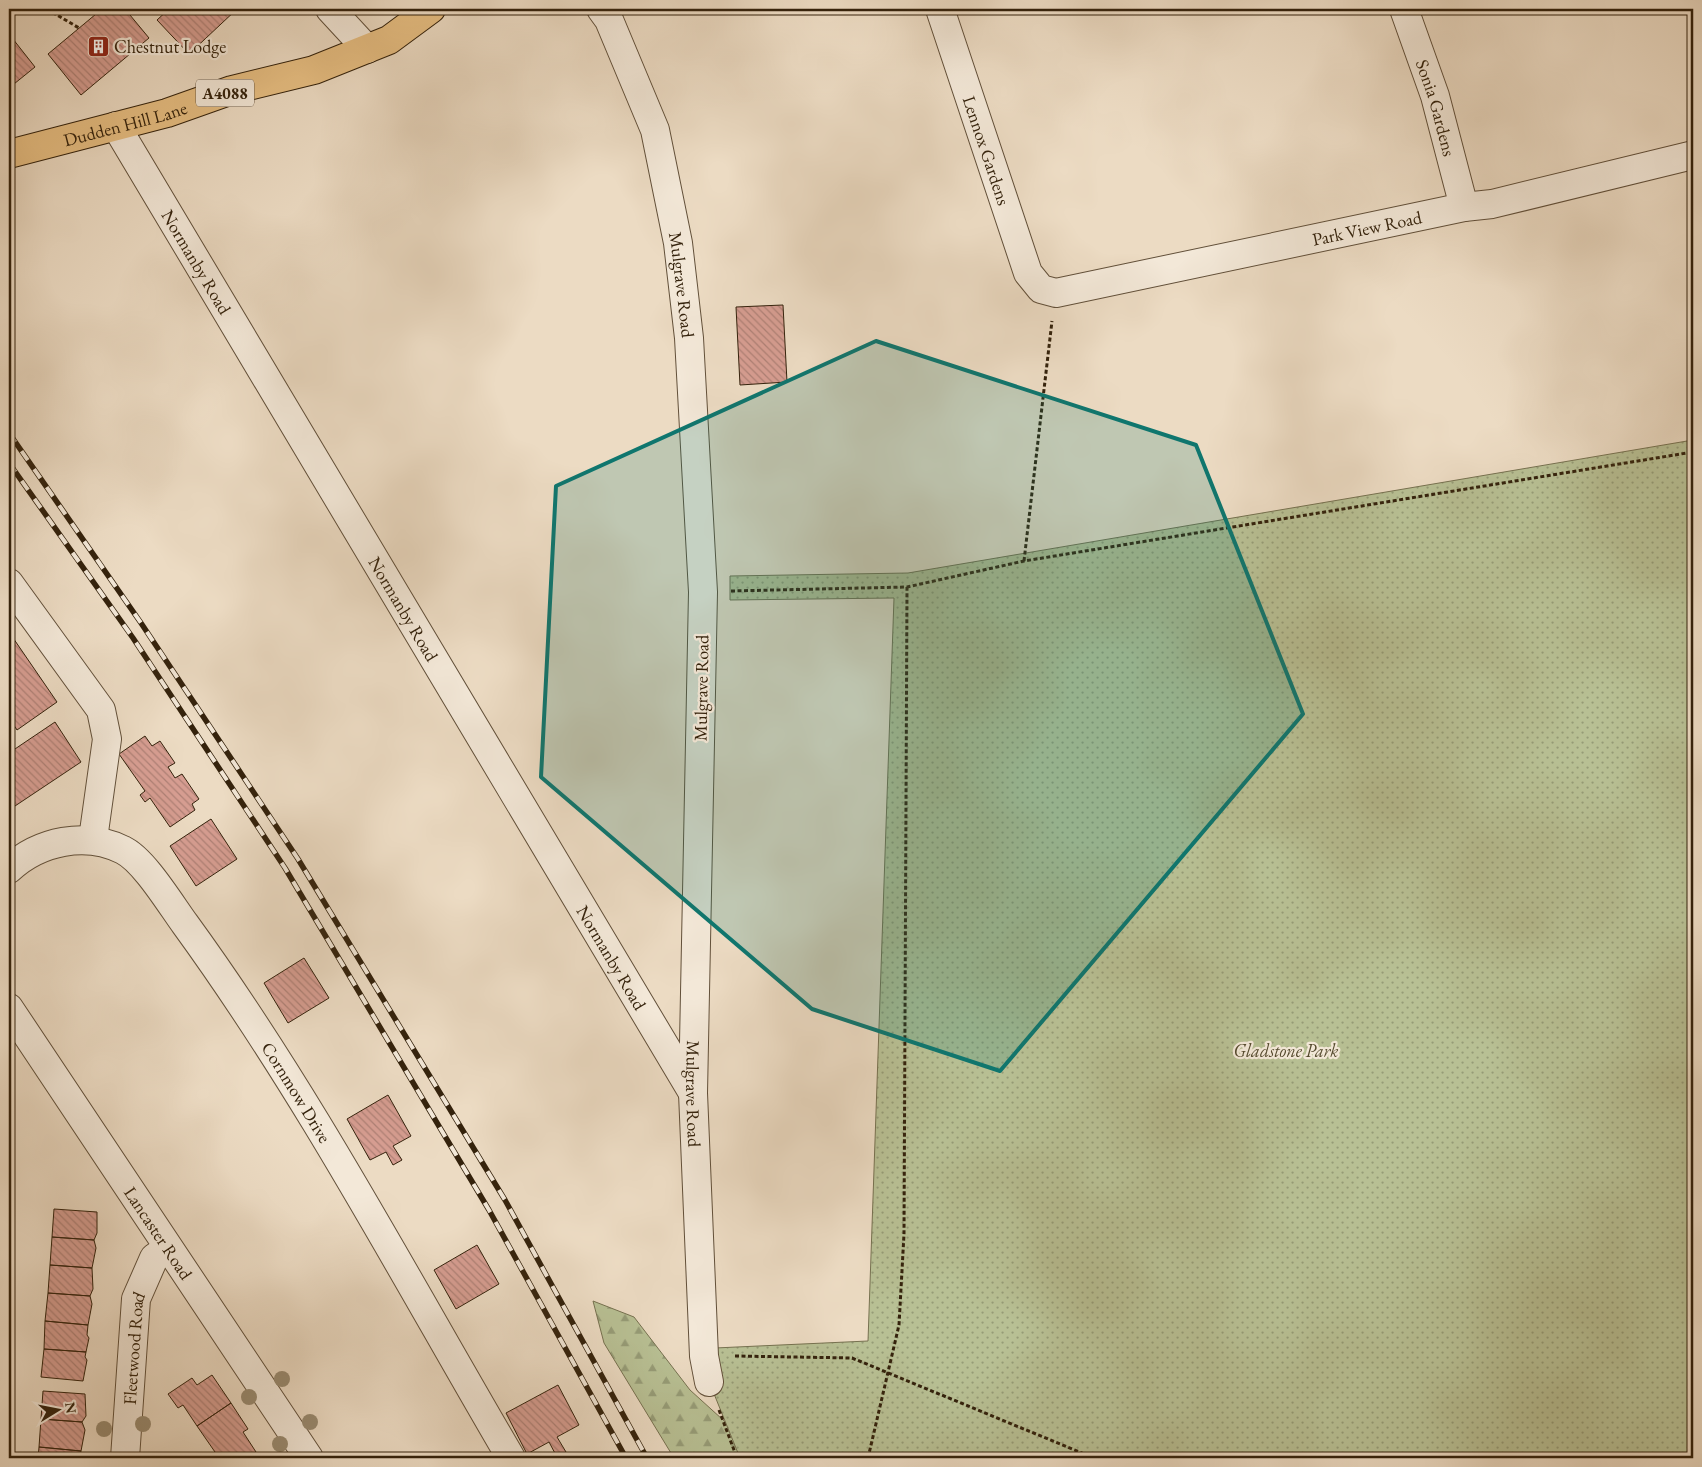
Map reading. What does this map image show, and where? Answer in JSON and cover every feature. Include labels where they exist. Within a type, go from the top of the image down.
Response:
[{"type":"main road","name":"Dudden Hill Lane","points":[[9,154],[167,113],[232,90],[314,70],[389,40],[431,9]]},
{"type":"street","points":[[330,9],[367,49]]},
{"type":"street","name":"Mulgrave Road","points":[[601,9],[609,20],[655,130],[678,243],[689,338],[703,592],[692,1093],[704,1356],[709,1382]]},
{"type":"street","name":"Lennox Gardens","points":[[940,9],[1028,273],[1048,291]]},
{"type":"street","name":"Sonia Gardens","points":[[1404,9],[1435,96],[1464,207]]},
{"type":"street","name":"Normanby Road","points":[[116,126],[692,1093]]},
{"type":"street","name":"Park View Road","points":[[1048,291],[1464,207],[1492,204],[1693,155]]},
{"type":"street","points":[[9,583],[101,710],[107,739],[93,839]]},
{"type":"street","name":"Cornmow Drive","points":[[9,869],[32,852],[61,842],[93,839],[124,850],[145,870],[205,952],[314,1118],[511,1458]]},
{"type":"street","name":"Lancaster Road","points":[[9,1008],[309,1458]]},
{"type":"street","name":"Fleetwood Road","points":[[125,1458],[136,1299],[154,1258],[168,1248]]},
{"type":"path","points":[[47,9],[80,28]]},
{"type":"path","points":[[1024,561],[1048,291]]},
{"type":"path","points":[[703,592],[907,586],[1024,561],[1693,452]]},
{"type":"path","points":[[868,1458],[899,1325],[904,1234],[907,586]]},
{"type":"path","points":[[704,1356],[852,1358],[1094,1458]]},
{"type":"path","points":[[709,1382],[737,1458]]},
{"type":"highlighted area","points":[[876,341],[1196,445],[1303,714],[1000,1071],[812,1009],[541,777],[556,486]]},
{"type":"green space","name":"Gladstone Park","points":[[1693,440],[1693,1458],[740,1458],[708,1379],[715,1348],[868,1341],[894,598],[730,600],[730,576],[908,573]]},
{"type":"green space","points":[[593,1301],[634,1317],[690,1390],[765,1458],[674,1458],[604,1343]]},
{"type":"building","name":"Chestnut Lodge","points":[[102,9],[125,9],[149,38],[81,95],[48,54]]},
{"type":"building","points":[[169,9],[237,9],[189,54],[157,20]]},
{"type":"building","points":[[9,34],[35,67],[9,88]]},
{"type":"building","points":[[783,305],[787,382],[740,385],[736,307]]},
{"type":"building","points":[[9,632],[57,702],[17,730],[9,718]]},
{"type":"building","points":[[55,722],[81,762],[9,810],[9,753]]},
{"type":"building","points":[[145,736],[152,746],[160,741],[175,763],[168,767],[175,778],[182,774],[199,799],[192,804],[195,810],[170,827],[150,798],[145,802],[140,795],[145,791],[119,754]]},
{"type":"building","points":[[211,819],[237,859],[196,886],[170,846]]},
{"type":"building","points":[[304,958],[329,998],[288,1023],[264,983]]},
{"type":"building","points":[[388,1095],[411,1136],[393,1146],[402,1160],[393,1165],[386,1152],[370,1160],[347,1119]]},
{"type":"building","points":[[54,1209],[97,1212],[97,1233],[94,1240],[52,1237]]},
{"type":"building","points":[[52,1237],[94,1240],[96,1248],[92,1268],[50,1265]]},
{"type":"building","points":[[477,1245],[499,1284],[456,1309],[434,1270]]},
{"type":"building","points":[[50,1265],[92,1268],[93,1289],[90,1296],[48,1293]]},
{"type":"building","points":[[48,1293],[90,1296],[92,1304],[88,1325],[45,1321]]},
{"type":"building","points":[[45,1321],[88,1325],[87,1335],[89,1338],[86,1352],[44,1349]]},
{"type":"building","points":[[44,1349],[86,1352],[85,1357],[87,1360],[83,1381],[41,1377]]},
{"type":"building","points":[[212,1375],[231,1403],[197,1426],[183,1405],[178,1408],[168,1394],[192,1378],[197,1385]]},
{"type":"building","points":[[558,1385],[579,1425],[557,1437],[566,1452],[557,1457],[549,1442],[527,1454],[506,1413]]},
{"type":"building","points":[[43,1391],[85,1394],[86,1416],[82,1422],[41,1419]]},
{"type":"building","points":[[231,1403],[248,1429],[243,1432],[256,1452],[247,1458],[206,1458],[215,1452],[197,1426]]},
{"type":"building","points":[[41,1419],[82,1422],[85,1430],[81,1451],[39,1447]]},
{"type":"building","points":[[39,1447],[81,1451],[80,1458],[38,1458]]},
{"type":"railway","points":[[9,433],[141,623],[298,859],[505,1200],[647,1458]]},
{"type":"railway","points":[[9,463],[133,638],[285,868],[489,1210],[626,1458]]},
{"type":"place","name":"Chestnut Lodge","points":[[98,46]]}]
